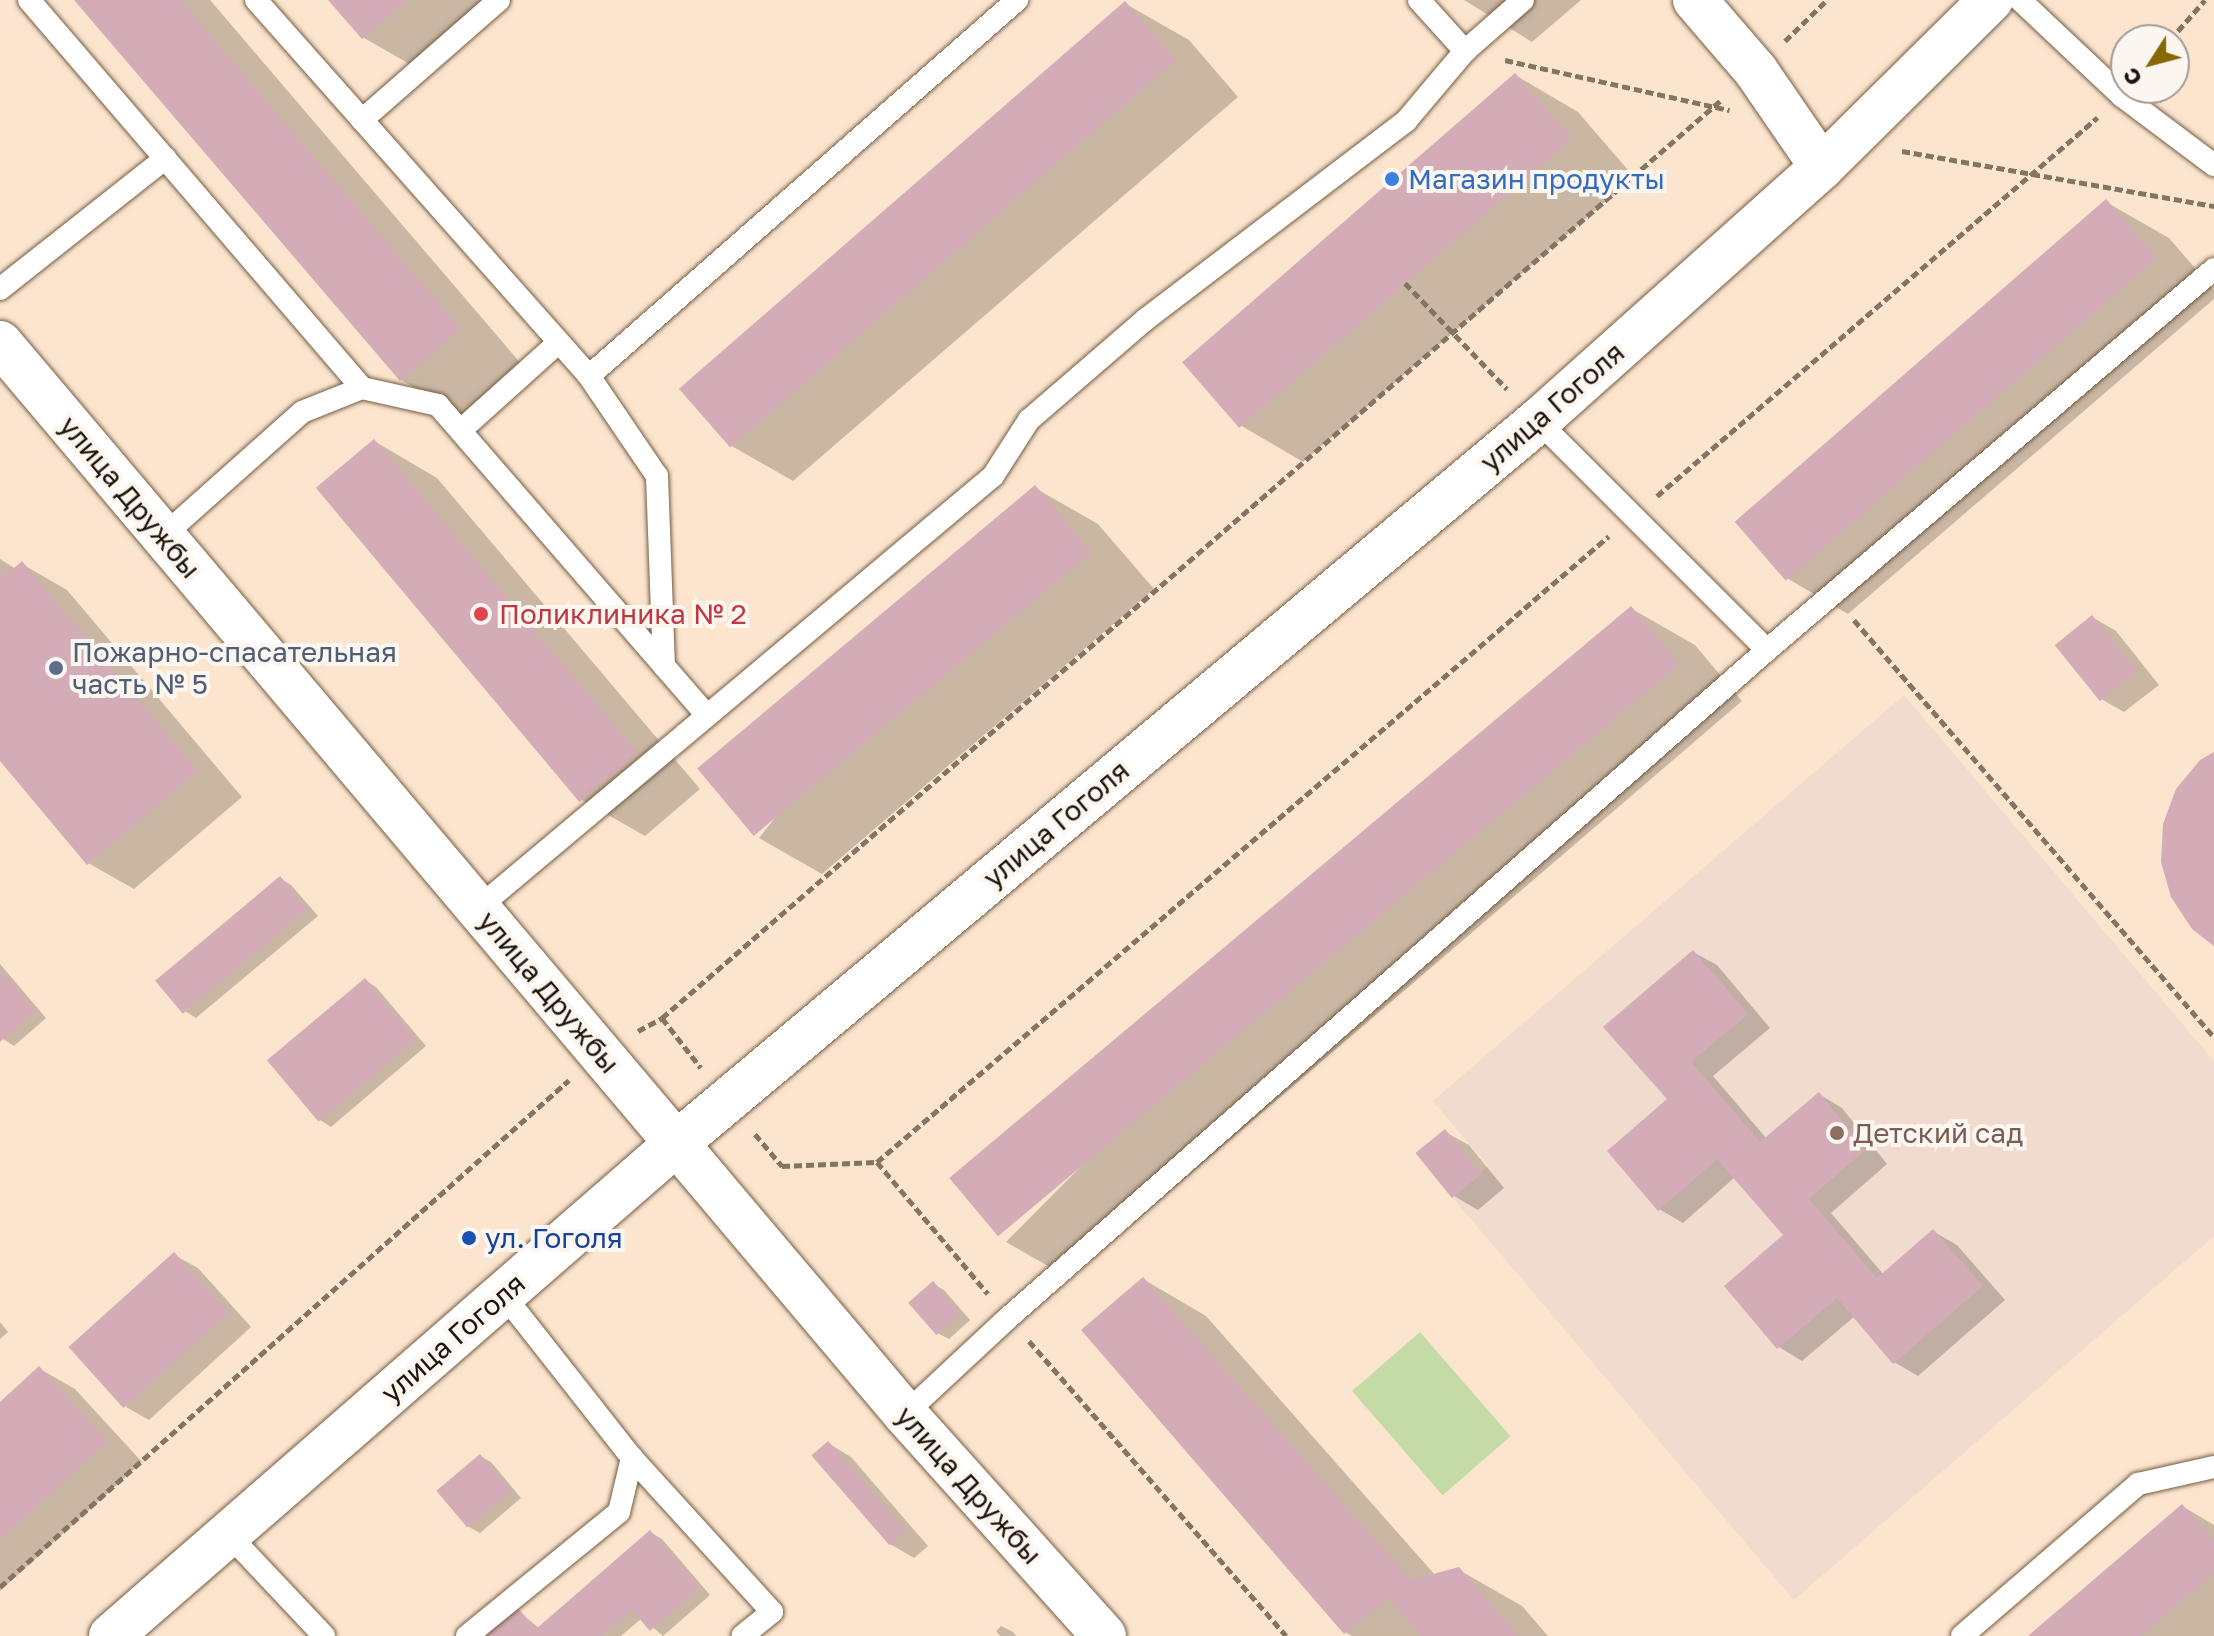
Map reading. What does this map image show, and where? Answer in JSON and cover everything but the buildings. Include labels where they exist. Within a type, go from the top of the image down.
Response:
[{"type":"street","points":[[1695,0],[1756,71],[1822,167]]},
{"type":"street","name":"улица Гоголя","points":[[131,1629],[228,1534],[726,1100],[1538,421],[1822,167],[1991,0]]},
{"type":"street","name":"улица Дружбы","points":[[0,343],[905,1414],[1104,1636]]},
{"type":"lane","points":[[29,0],[362,388]]},
{"type":"lane","points":[[256,0],[589,376],[657,476],[664,666]]},
{"type":"lane","points":[[362,120],[499,0]]},
{"type":"lane","points":[[589,376],[1017,0]]},
{"type":"lane","points":[[1419,0],[1465,51]]},
{"type":"lane","points":[[478,908],[993,476],[1029,420],[1146,319],[1406,121],[1465,51],[1523,0]]},
{"type":"lane","points":[[2020,0],[2110,85]]},
{"type":"lane","points":[[2133,104],[2214,165]]},
{"type":"lane","points":[[0,289],[166,158]]},
{"type":"lane","points":[[905,1414],[1008,1318],[1767,650],[2214,269]]},
{"type":"lane","points":[[461,430],[558,343]]},
{"type":"lane","points":[[163,536],[302,412],[362,388],[438,405],[707,715]]},
{"type":"lane","points":[[1538,421],[1767,650]]},
{"type":"lane","points":[[503,1294],[632,1458],[772,1612],[742,1636]]},
{"type":"lane","points":[[467,1636],[619,1512],[632,1458]]},
{"type":"lane","points":[[1962,1636],[2138,1484],[2214,1467]]},
{"type":"lane","points":[[228,1534],[324,1636]]},
{"type":"path","points":[[0,1587],[600,1052],[662,1018],[1756,71],[1827,0]]},
{"type":"path","points":[[2184,24],[2205,0]]},
{"type":"path","points":[[662,1018],[782,1166],[877,1162],[2113,104]]},
{"type":"path","points":[[1405,283],[1538,421]]},
{"type":"path","points":[[1832,594],[2214,1037]]},
{"type":"path","points":[[877,1162],[1008,1318],[1286,1636]]},
{"type":"shaded area","name":"Детский сад","points":[[1904,695],[2214,1061],[2214,1236],[1794,1600],[1453,1198],[1488,1166],[1433,1101]]},
{"type":"green space","points":[[1420,1332],[1511,1436],[1443,1495],[1352,1391]]},
{"type":"place","name":"Магазин продукты","points":[[1392,179]]},
{"type":"place","name":"Поликлиника № 2","points":[[481,614]]},
{"type":"place","name":"Пожарно-спасательная часть № 5","points":[[56,668]]},
{"type":"place","name":"Детский сад","points":[[1837,1133]]},
{"type":"place","name":"ул. Гоголя","points":[[469,1238]]}]
